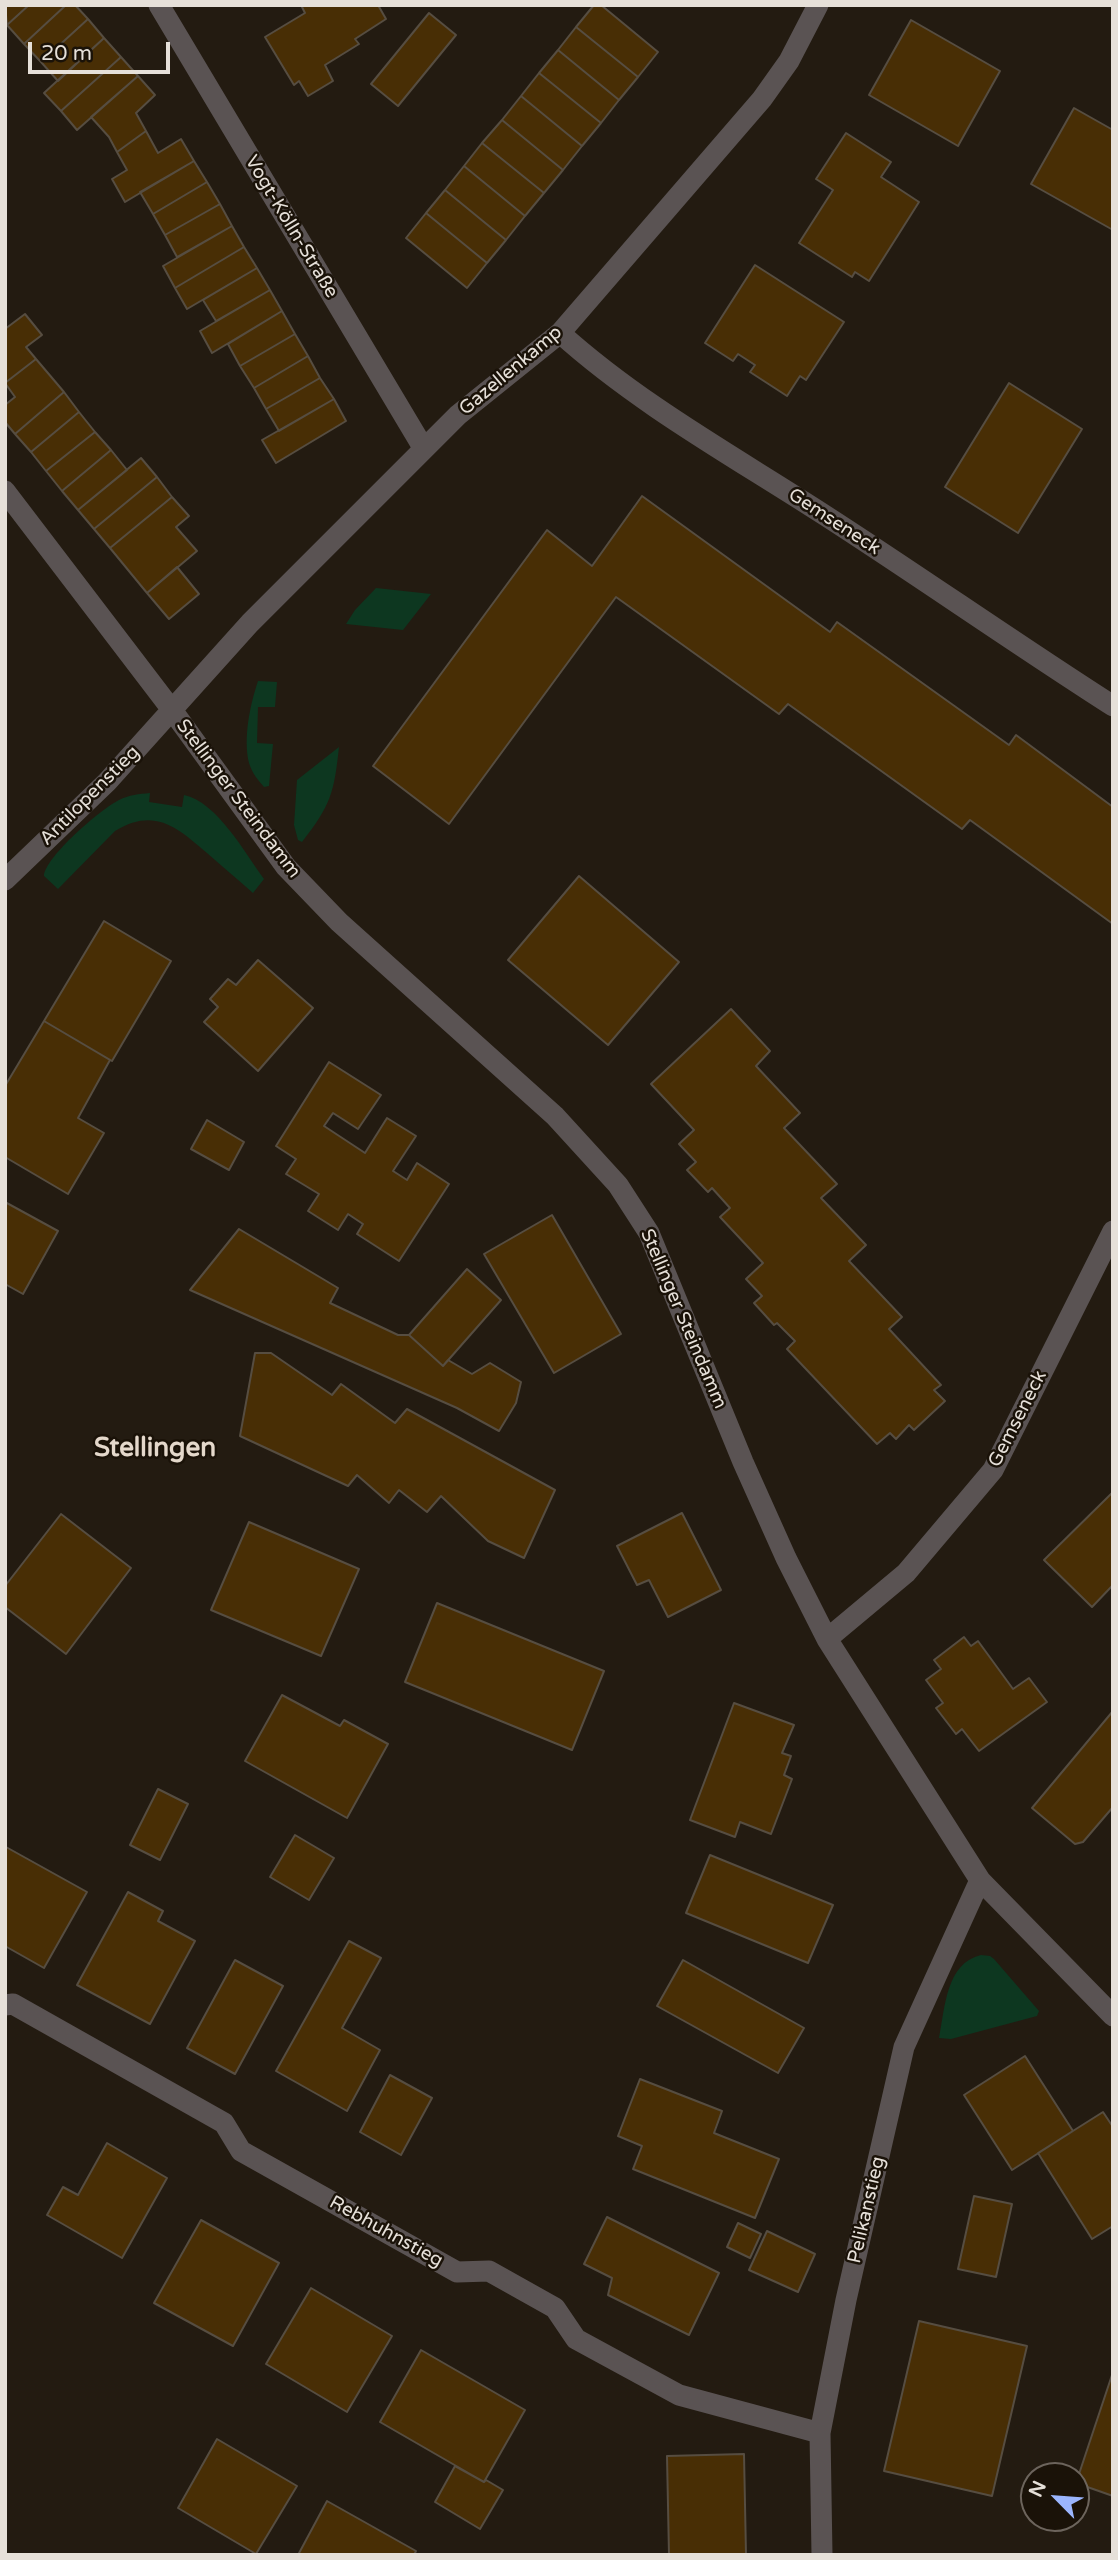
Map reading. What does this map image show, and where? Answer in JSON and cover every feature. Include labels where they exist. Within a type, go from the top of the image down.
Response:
[{"type":"street","name":"Vogt-Kölln-Straße","points":[[159,5],[424,449]]},
{"type":"street","name":"Gazellenkamp","points":[[172,710],[250,623],[457,415],[560,333],[762,99],[789,61],[818,5]]},
{"type":"street","name":"Gemseneck","points":[[560,333],[596,365],[668,416],[825,515],[1033,656],[1113,706]]},
{"type":"street","name":"Stellinger Steindamm","points":[[5,491],[172,710],[286,867],[309,892],[555,1116],[618,1185],[649,1233],[743,1462],[786,1558],[827,1639],[980,1880],[1113,2016]]},
{"type":"street","name":"Antilopenstieg","points":[[5,880],[107,782],[172,710]]},
{"type":"street","name":"Gemseneck","points":[[827,1639],[906,1573],[993,1470],[1113,1231]]},
{"type":"street","name":"Pelikanstieg","points":[[822,2555],[820,2433],[846,2300],[904,2047],[980,1880]]},
{"type":"street","name":"Rebhuhnstieg","points":[[5,2005],[13,2004],[224,2123],[241,2151],[457,2272],[489,2271],[555,2308],[576,2339],[679,2395],[820,2433]]},
{"type":"green space","points":[[376,588],[431,594],[403,630],[346,624]]},
{"type":"green space","points":[[258,681],[277,682],[275,707],[258,707],[257,743],[273,744],[269,786],[264,787],[250,767],[247,753],[250,711]]},
{"type":"green space","points":[[339,747],[330,798],[302,842],[298,840],[294,825],[297,780]]},
{"type":"green space","points":[[150,793],[149,802],[182,807],[184,795],[208,807],[229,830],[264,879],[253,893],[185,835],[164,823],[153,821],[129,824],[115,831],[58,889],[44,876],[63,846],[100,813],[123,798]]},
{"type":"green space","points":[[981,1955],[994,1959],[1039,2011],[1037,2016],[951,2039],[939,2038],[949,1988],[954,1977],[969,1960]]},
{"type":"building","points":[[5,5],[29,5],[7,25]]},
{"type":"building","points":[[29,5],[66,5],[24,44],[7,25]]},
{"type":"building","points":[[66,5],[75,5],[88,19],[41,62],[24,44]]},
{"type":"building","points":[[301,5],[378,5],[386,19],[355,39],[359,44],[325,65],[333,81],[308,96],[299,81],[294,85],[265,37],[305,13]]},
{"type":"building","points":[[594,5],[601,5],[658,52],[638,77],[576,27]]},
{"type":"building","points":[[429,13],[456,35],[398,106],[371,84]]},
{"type":"building","points":[[88,19],[104,38],[58,81],[41,62]]},
{"type":"building","points":[[911,20],[1000,71],[958,146],[869,95]]},
{"type":"building","points":[[576,27],[638,77],[619,100],[558,50]]},
{"type":"building","points":[[104,38],[121,57],[61,111],[44,93]]},
{"type":"building","points":[[558,50],[619,100],[601,123],[539,73]]},
{"type":"building","points":[[121,57],[138,76],[77,130],[61,111]]},
{"type":"building","points":[[539,73],[601,123],[582,146],[521,96]]},
{"type":"building","points":[[138,76],[155,95],[136,113],[146,131],[117,152],[109,137],[91,117]]},
{"type":"building","points":[[521,96],[582,146],[563,170],[502,120]]},
{"type":"building","points":[[1074,108],[1113,130],[1113,230],[1031,184]]},
{"type":"building","points":[[502,120],[563,170],[544,193],[482,143]]},
{"type":"building","points":[[146,131],[158,153],[181,139],[194,161],[125,202],[112,179],[127,170],[117,152]]},
{"type":"building","points":[[846,133],[891,162],[881,177],[919,202],[869,281],[855,272],[852,277],[799,243],[833,190],[816,179]]},
{"type":"building","points":[[482,143],[544,193],[525,216],[464,166]]},
{"type":"building","points":[[194,161],[207,182],[153,214],[140,192]]},
{"type":"building","points":[[464,166],[525,216],[506,240],[445,190]]},
{"type":"building","points":[[207,182],[220,204],[165,235],[153,214]]},
{"type":"building","points":[[445,190],[506,240],[487,263],[426,213]]},
{"type":"building","points":[[220,204],[232,226],[177,257],[165,235]]},
{"type":"building","points":[[426,213],[487,263],[467,288],[406,238]]},
{"type":"building","points":[[232,226],[244,247],[175,288],[163,266]]},
{"type":"building","points":[[244,247],[257,268],[187,309],[175,288]]},
{"type":"building","points":[[755,265],[844,322],[806,380],[800,376],[787,396],[750,372],[755,365],[738,354],[733,361],[705,343]]},
{"type":"building","points":[[257,268],[270,290],[216,321],[203,300]]},
{"type":"building","points":[[270,290],[282,311],[212,353],[200,331]]},
{"type":"building","points":[[282,311],[295,334],[240,366],[228,344]]},
{"type":"building","points":[[25,314],[42,335],[26,347],[36,359],[5,383],[5,329]]},
{"type":"building","points":[[295,334],[308,356],[254,388],[240,366]]},
{"type":"building","points":[[308,356],[320,378],[266,409],[254,388]]},
{"type":"building","points":[[36,359],[64,392],[15,434],[5,422],[5,405],[15,397],[5,383]]},
{"type":"building","points":[[320,378],[334,399],[279,431],[266,409]]},
{"type":"building","points":[[1009,383],[1082,429],[1018,533],[945,487]]},
{"type":"building","points":[[64,392],[79,412],[31,452],[15,434]]},
{"type":"building","points":[[334,399],[346,421],[276,463],[262,440]]},
{"type":"building","points":[[79,412],[95,432],[46,471],[31,452]]},
{"type":"building","points":[[95,432],[111,450],[62,491],[46,471]]},
{"type":"building","points":[[111,450],[127,470],[78,510],[62,491]]},
{"type":"building","points":[[141,458],[157,477],[94,529],[78,510]]},
{"type":"building","points":[[157,477],[172,497],[110,548],[94,529]]},
{"type":"building","points":[[642,496],[830,632],[837,622],[1009,745],[1016,735],[1113,807],[1113,924],[970,820],[962,829],[788,704],[779,714],[616,597],[449,824],[373,766],[547,530],[592,566]]},
{"type":"building","points":[[172,497],[189,516],[176,527],[197,551],[147,593],[110,548]]},
{"type":"building","points":[[177,567],[199,594],[169,619],[147,593]]},
{"type":"building","points":[[579,876],[679,962],[608,1045],[508,960]]},
{"type":"building","points":[[104,921],[171,961],[112,1061],[44,1021]]},
{"type":"building","points":[[258,960],[313,1008],[258,1071],[204,1022],[218,1007],[210,999],[228,979],[236,985]]},
{"type":"building","points":[[731,1009],[770,1051],[756,1066],[800,1113],[784,1128],[837,1184],[821,1198],[866,1245],[849,1261],[902,1317],[889,1329],[941,1385],[934,1390],[945,1401],[914,1430],[909,1425],[896,1439],[890,1433],[877,1444],[787,1349],[795,1341],[777,1323],[774,1325],[754,1303],[762,1296],[746,1279],[763,1263],[720,1217],[730,1208],[712,1188],[708,1192],[687,1170],[696,1162],[679,1144],[694,1130],[651,1084]]},
{"type":"building","points":[[44,1021],[110,1060],[78,1118],[104,1133],[68,1194],[5,1157],[5,1086]]},
{"type":"building","points":[[329,1062],[381,1095],[358,1129],[333,1113],[324,1126],[365,1153],[387,1118],[416,1136],[393,1171],[407,1180],[417,1163],[449,1184],[399,1261],[357,1234],[363,1224],[348,1214],[338,1230],[308,1211],[319,1194],[286,1174],[296,1159],[276,1146]]},
{"type":"building","points":[[207,1120],[244,1142],[229,1170],[191,1149]]},
{"type":"building","points":[[5,1202],[58,1231],[23,1294],[5,1284]]},
{"type":"building","points":[[552,1215],[621,1334],[554,1373],[484,1254]]},
{"type":"building","points":[[239,1229],[338,1288],[330,1303],[398,1335],[409,1335],[443,1366],[448,1360],[472,1374],[490,1363],[521,1382],[516,1403],[499,1431],[457,1408],[190,1290]]},
{"type":"building","points":[[467,1269],[501,1300],[443,1366],[409,1335]]},
{"type":"building","points":[[255,1353],[271,1353],[332,1395],[341,1384],[395,1423],[407,1409],[555,1490],[524,1558],[488,1541],[441,1496],[427,1512],[399,1490],[389,1503],[357,1475],[348,1486],[240,1436]]},
{"type":"building","points":[[1113,1492],[1113,1585],[1092,1607],[1044,1560]]},
{"type":"building","points":[[682,1513],[721,1590],[668,1617],[649,1580],[637,1585],[617,1546]]},
{"type":"building","points":[[61,1514],[131,1568],[66,1654],[5,1607],[5,1586]]},
{"type":"building","points":[[249,1522],[359,1569],[321,1656],[211,1610]]},
{"type":"building","points":[[437,1603],[604,1671],[572,1750],[405,1682]]},
{"type":"building","points":[[964,1637],[971,1646],[978,1641],[1013,1689],[1029,1678],[1047,1702],[979,1751],[962,1729],[956,1734],[936,1708],[943,1703],[926,1680],[941,1669],[934,1660]]},
{"type":"building","points":[[282,1695],[340,1726],[344,1720],[388,1744],[347,1818],[245,1761]]},
{"type":"building","points":[[734,1703],[794,1725],[782,1753],[791,1756],[784,1775],[792,1779],[771,1834],[740,1822],[735,1837],[690,1820]]},
{"type":"building","points":[[1113,1711],[1113,1807],[1083,1842],[1075,1844],[1032,1808]]},
{"type":"building","points":[[158,1789],[188,1804],[160,1860],[130,1845]]},
{"type":"building","points":[[295,1835],[334,1858],[309,1900],[270,1877]]},
{"type":"building","points":[[6,1847],[87,1892],[44,1968],[5,1946]]},
{"type":"building","points":[[710,1855],[833,1905],[808,1963],[686,1913]]},
{"type":"building","points":[[128,1892],[163,1911],[158,1921],[195,1941],[150,2024],[77,1985]]},
{"type":"building","points":[[349,1941],[381,1958],[342,2028],[380,2050],[347,2111],[276,2071]]},
{"type":"building","points":[[235,1960],[283,1986],[235,2074],[187,2048]]},
{"type":"building","points":[[683,1960],[804,2028],[778,2073],[657,2006]]},
{"type":"building","points":[[1025,2056],[1073,2131],[1012,2170],[964,2095]]},
{"type":"building","points":[[390,2075],[432,2098],[401,2155],[360,2132]]},
{"type":"building","points":[[640,2079],[722,2111],[714,2133],[779,2159],[755,2218],[633,2169],[642,2146],[618,2136]]},
{"type":"building","points":[[1103,2112],[1113,2127],[1113,2226],[1092,2239],[1038,2153]]},
{"type":"building","points":[[107,2143],[167,2178],[122,2258],[47,2215],[63,2187],[78,2195]]},
{"type":"building","points":[[974,2196],[1012,2204],[996,2277],[958,2269]]},
{"type":"building","points":[[607,2217],[719,2273],[689,2335],[608,2295],[612,2278],[584,2264]]},
{"type":"building","points":[[201,2220],[279,2263],[233,2346],[154,2303]]},
{"type":"building","points":[[738,2223],[761,2234],[750,2258],[727,2247]]},
{"type":"building","points":[[767,2231],[815,2254],[798,2292],[749,2270]]},
{"type":"building","points":[[311,2288],[392,2336],[347,2412],[266,2364]]},
{"type":"building","points":[[919,2321],[1027,2346],[992,2496],[884,2471]]},
{"type":"building","points":[[421,2350],[525,2410],[484,2482],[380,2422]]},
{"type":"building","points":[[1113,2375],[1113,2496],[1090,2488],[1090,2462],[1083,2462]]},
{"type":"building","points":[[217,2439],[297,2486],[256,2554],[178,2508]]},
{"type":"building","points":[[744,2454],[746,2555],[669,2555],[667,2456]]},
{"type":"building","points":[[455,2466],[503,2490],[480,2529],[435,2502]]},
{"type":"building","points":[[327,2501],[416,2551],[414,2555],[298,2555]]},
{"type":"district","name":"Stellingen","points":[[155,1449]]}]
